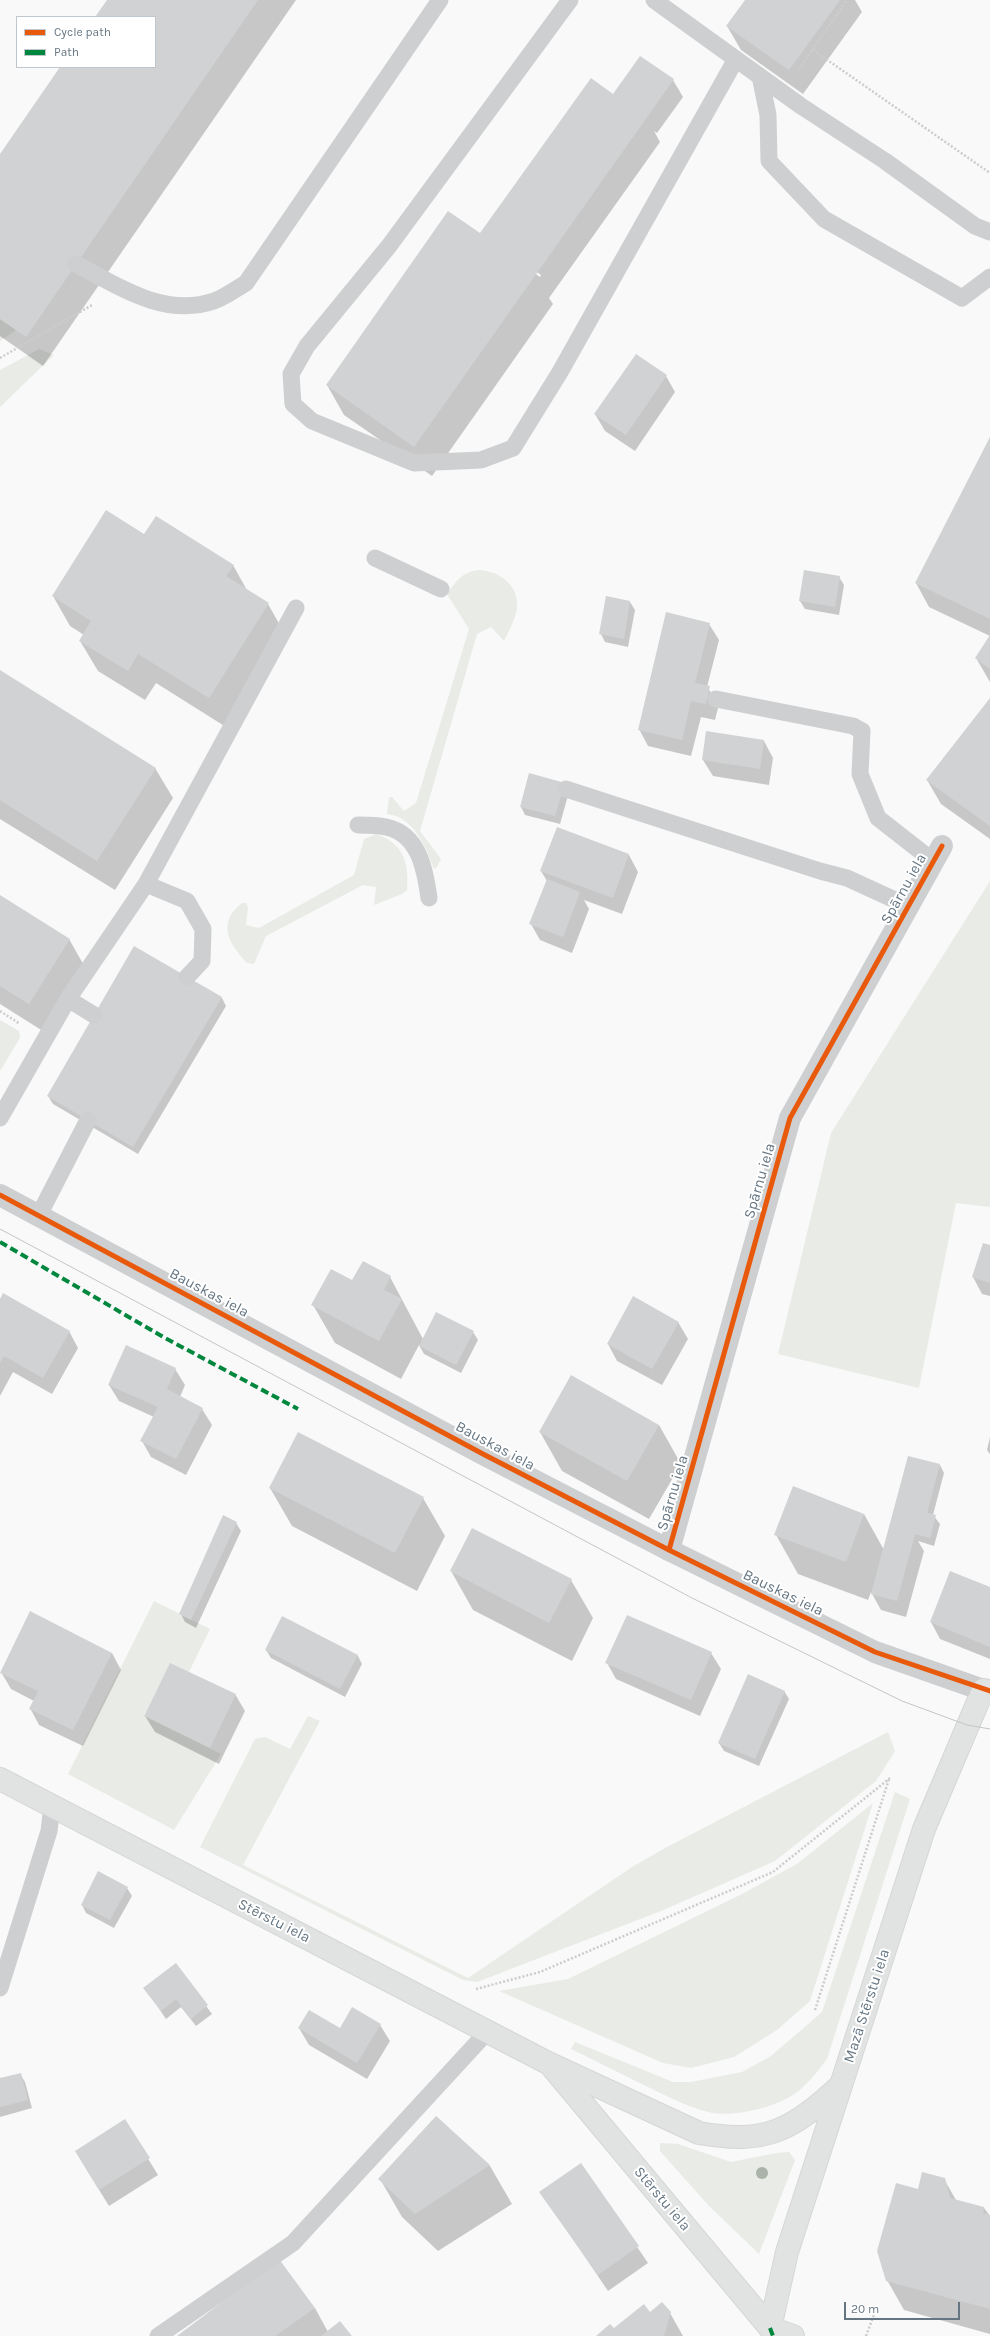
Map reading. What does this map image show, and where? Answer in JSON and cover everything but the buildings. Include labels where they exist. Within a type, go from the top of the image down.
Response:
[{"type":"main road","name":"Mazā Stērstu iela","points":[[769,2333],[787,2252],[924,1829],[986,1691]]},
{"type":"main road","name":"Stērstu iela","points":[[0,1779],[548,2062],[678,2125],[699,2133],[724,2138],[776,2133],[810,2113],[841,2085]]},
{"type":"main road","name":"Stērstu iela","points":[[548,2062],[769,2333]]},
{"type":"main road","points":[[769,2333],[793,2336]]},
{"type":"street","name":"Spārnu iela","points":[[669,1550],[790,1118],[937,853]]},
{"type":"street","name":"Bauskas iela","points":[[0,1195],[476,1450],[669,1550],[875,1652],[986,1691]]},
{"type":"lane","points":[[76,264],[148,301],[180,306],[214,301],[246,283],[440,0]]},
{"type":"lane","points":[[570,0],[389,246],[307,346],[291,374],[293,404],[312,421],[414,463],[481,460],[512,448],[560,372],[736,59]]},
{"type":"lane","points":[[654,0],[801,106],[885,161],[923,190],[975,226],[990,232]]},
{"type":"lane","points":[[760,76],[768,115],[769,160],[824,219],[962,298],[990,277]]},
{"type":"lane","points":[[375,558],[441,589]]},
{"type":"lane","points":[[0,1118],[68,999],[146,884],[296,608]]},
{"type":"lane","points":[[716,699],[853,726],[862,731],[860,774],[878,818],[937,853]]},
{"type":"lane","points":[[566,789],[820,871],[847,878],[908,906]]},
{"type":"lane","points":[[358,825],[386,827],[412,842],[425,869],[429,898]]},
{"type":"lane","points":[[146,884],[186,901],[203,929],[202,961],[187,977]]},
{"type":"lane","points":[[68,999],[94,1015]]},
{"type":"lane","points":[[39,1215],[88,1120]]},
{"type":"lane","points":[[0,1988],[49,1832],[52,1806]]},
{"type":"lane","points":[[158,2336],[293,2243],[488,2031]]},
{"type":"path","points":[[795,75],[847,0]]},
{"type":"path","points":[[813,50],[990,173]]},
{"type":"path","points":[[0,358],[121,288]]},
{"type":"path","points":[[473,1990],[540,1972],[773,1872],[890,1778],[815,2010]]},
{"type":"path","points":[[866,2336],[877,2307]]},
{"type":"shaded area","points":[[0,319],[16,330],[0,341]]},
{"type":"shaded area","points":[[39,349],[54,355],[0,407],[0,370]]},
{"type":"shaded area","points":[[479,570],[494,573],[506,581],[515,592],[517,607],[514,620],[504,641],[491,627],[477,634],[420,831],[441,859],[437,867],[434,869],[418,834],[405,821],[396,816],[387,814],[389,797],[392,797],[404,811],[416,803],[469,629],[447,594],[464,575]]},
{"type":"shaded area","points":[[376,834],[393,843],[403,856],[407,872],[407,890],[402,894],[374,905],[376,887],[363,885],[266,936],[254,964],[247,963],[231,941],[227,926],[229,918],[242,903],[246,903],[248,907],[246,925],[259,928],[354,875],[364,839]]},
{"type":"shaded area","points":[[990,881],[990,1207],[956,1203],[919,1388],[778,1354],[831,1133]]},
{"type":"shaded area","points":[[0,1020],[19,1031],[20,1038],[0,1071]]},
{"type":"shaded area","points":[[154,1601],[210,1629],[189,1672],[170,1664],[144,1715],[221,1754],[174,1830],[68,1774]]},
{"type":"shaded area","points":[[308,1716],[320,1721],[243,1865],[468,1978],[632,1867],[667,1847],[888,1732],[895,1751],[876,1781],[775,1861],[661,1911],[477,1982],[463,1980],[200,1847],[255,1739],[265,1737],[290,1749]]},
{"type":"shaded area","points":[[895,1792],[910,1799],[827,2059],[815,2075],[801,2089],[783,2100],[759,2109],[747,2112],[723,2114],[712,2113],[671,2098],[571,2049],[575,2042],[673,2082],[691,2082],[742,2072],[771,2056],[822,2012]]},
{"type":"shaded area","points":[[873,1803],[810,2001],[777,2030],[734,2057],[691,2068],[663,2063],[499,1991],[568,1979],[740,1895],[797,1864]]},
{"type":"shaded area","points":[[660,2143],[678,2144],[731,2162],[776,2153],[789,2152],[795,2160],[759,2254],[709,2206],[660,2151]]},
{"type":"tram line","points":[[0,1229],[692,1598],[902,1701],[967,1725],[990,1729]]},
{"type":"marked path","points":[[0,1242],[165,1338],[298,1409]]},
{"type":"marked path","points":[[770,2328],[773,2336]]},
{"type":"cycle path","points":[[669,1550],[790,1118],[942,846]]},
{"type":"cycle path","points":[[0,1195],[483,1454],[669,1550],[875,1652],[990,1691]]}]
